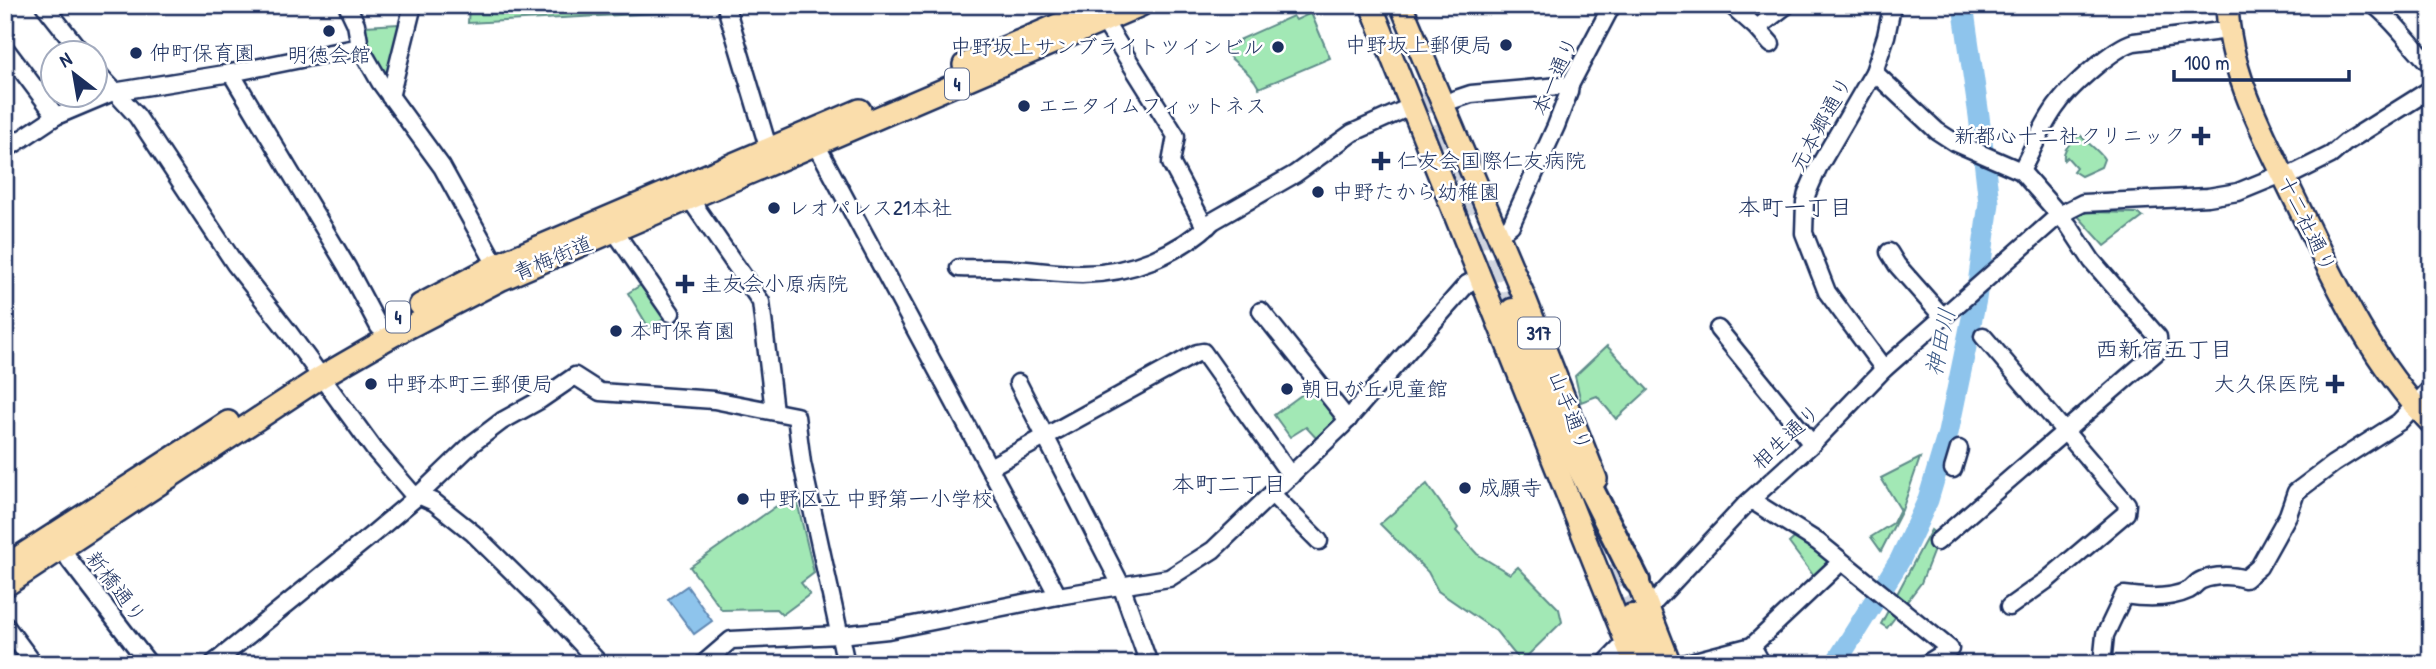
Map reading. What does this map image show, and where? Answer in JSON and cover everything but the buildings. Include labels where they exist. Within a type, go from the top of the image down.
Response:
[{"type":"highway","points":[[1512,309],[1562,430],[1637,580]]},
{"type":"highway","points":[[1640,613],[1651,664]]},
{"type":"main road","name":"青梅街道","points":[[5,586],[58,541],[317,372],[379,327],[496,265],[770,156],[1104,13],[1141,5]]},
{"type":"main road","name":"山手通り","points":[[1371,5],[1480,277],[1512,309]]},
{"type":"main road","name":"山手通り","points":[[1401,5],[1497,236],[1512,309],[1635,664]]},
{"type":"main road","name":"十二社通り","points":[[2227,5],[2229,30],[2247,96],[2284,176],[2348,307],[2392,377],[2431,423]]},
{"type":"main road","name":"青梅街道","points":[[317,372],[502,279],[690,199],[770,156],[816,145],[1104,13]]},
{"type":"main road","name":"青梅街道","points":[[5,566],[58,541]]},
{"type":"main road","points":[[1637,580],[1640,613],[1670,664]]},
{"type":"street","points":[[44,5],[70,38]]},
{"type":"street","points":[[347,5],[356,24],[360,47],[390,97],[442,167],[496,265]]},
{"type":"street","points":[[390,97],[413,5]]},
{"type":"street","name":"本一通り","points":[[1497,236],[1511,225],[1527,193],[1570,85],[1612,5]]},
{"type":"street","points":[[1731,5],[1771,44]]},
{"type":"street","points":[[1757,28],[1787,5]]},
{"type":"street","points":[[2374,5],[2390,18],[2431,65]]},
{"type":"street","name":"元本郷通り","points":[[1881,372],[1828,292],[1804,233],[1805,202],[1818,168],[1874,72],[1893,8]]},
{"type":"street","points":[[727,10],[770,156]]},
{"type":"street","points":[[1104,13],[1176,136],[1171,163],[1202,223],[1208,226]]},
{"type":"street","points":[[2021,170],[2059,103],[2112,52],[2133,42],[2229,30]]},
{"type":"street","points":[[7,144],[56,116],[113,92],[231,73],[360,47]]},
{"type":"street","points":[[5,48],[56,116]]},
{"type":"street","points":[[1874,72],[1937,131],[1954,142],[2021,170],[2059,215],[2092,261],[2158,337],[2159,350],[1937,542]]},
{"type":"street","points":[[231,73],[347,267],[379,327]]},
{"type":"street","points":[[1441,104],[1471,94],[1570,85]]},
{"type":"street","points":[[108,86],[137,116],[235,264],[374,449],[411,492],[434,502],[473,533],[540,599],[600,664]]},
{"type":"street","points":[[2059,215],[2083,203],[2238,192],[2284,176],[2331,155],[2345,142],[2431,89]]},
{"type":"street","points":[[959,268],[1009,268],[1083,274],[1112,271],[1149,262],[1203,232],[1208,226],[1295,174],[1352,133],[1412,106]]},
{"type":"street","points":[[816,145],[1058,596]]},
{"type":"street","points":[[690,199],[761,302],[774,411]]},
{"type":"street","name":"相生通り","points":[[1640,613],[1751,500],[1812,444],[1881,372],[1958,301],[2059,215]]},
{"type":"street","points":[[615,232],[671,313]]},
{"type":"street","points":[[1889,252],[1897,265],[1942,316]]},
{"type":"street","points":[[703,664],[731,640],[888,630],[1058,596],[1169,578],[1213,550],[1291,476],[1348,419],[1467,285],[1480,277]]},
{"type":"street","points":[[1261,311],[1348,419]]},
{"type":"street","points":[[1718,330],[1812,444]]},
{"type":"street","points":[[1983,336],[2127,504],[2126,513],[2047,580],[2009,607]]},
{"type":"street","points":[[990,467],[1203,352],[1291,476]]},
{"type":"street","points":[[213,664],[419,495],[473,443],[502,421],[575,376],[600,392],[714,400],[796,416],[802,463],[846,664]]},
{"type":"street","points":[[1018,383],[1121,585],[1149,664]]},
{"type":"street","points":[[2102,664],[2105,635],[2124,595],[2170,596],[2190,589],[2199,580],[2224,576],[2245,579],[2259,567],[2288,515],[2296,492],[2333,464],[2399,422],[2431,388]]},
{"type":"street","points":[[1953,469],[1959,449]]},
{"type":"street","points":[[1272,494],[1319,541]]},
{"type":"street","points":[[1751,500],[1818,542],[1950,649],[1926,664]]},
{"type":"street","name":"新橋通り","points":[[58,541],[149,664]]},
{"type":"street","points":[[1682,664],[1752,646],[1841,562]]},
{"type":"street","points":[[5,625],[34,664]]},
{"type":"street","points":[[1605,664],[1626,642]]},
{"type":"street","points":[[1752,646],[1762,664]]},
{"type":"green space","points":[[469,5],[673,5],[675,12],[468,23]]},
{"type":"green space","name":"中野坂上サンブライトツインビル","points":[[1311,13],[1330,58],[1259,88],[1224,51],[1240,43],[1239,40],[1293,16],[1296,20]]},
{"type":"green space","points":[[399,24],[403,28],[390,82],[384,83],[364,42],[362,30],[365,26]]},
{"type":"green space","points":[[2080,135],[2104,159],[2101,167],[2081,176],[2073,171],[2076,167],[2067,157],[2064,160],[2068,146]]},
{"type":"green space","points":[[2087,212],[2136,213],[2143,217],[2105,246],[2078,216]]},
{"type":"green space","points":[[646,282],[667,317],[649,328],[628,293]]},
{"type":"green space","points":[[1607,346],[1648,390],[1616,419],[1597,396],[1581,402],[1575,376]]},
{"type":"green space","points":[[1312,387],[1339,417],[1338,421],[1319,441],[1306,427],[1290,437],[1274,415]]},
{"type":"green space","points":[[1920,458],[1902,510],[1881,551],[1871,537],[1893,523],[1900,509],[1881,478]]},
{"type":"green space","points":[[1427,484],[1458,528],[1456,531],[1477,554],[1510,574],[1518,567],[1559,609],[1562,622],[1521,662],[1496,631],[1438,591],[1428,572],[1380,524]]},
{"type":"green space","points":[[795,493],[814,573],[801,583],[810,594],[782,615],[776,609],[722,610],[690,567]]},
{"type":"green space","points":[[1931,530],[1937,535],[1937,542],[1921,583],[1887,628],[1881,624]]},
{"type":"green space","points":[[1799,534],[1836,561],[1816,579],[1789,543]]},
{"type":"water","points":[[687,586],[712,621],[694,634],[668,599]]},
{"type":"waterway","name":"神田川","points":[[1835,664],[1900,560],[1928,500],[1948,433],[1976,299],[1989,203],[1963,5]]},
{"type":"tunnel","points":[[1433,88],[1442,138],[1513,311]]},
{"type":"tunnel","points":[[1565,467],[1598,533],[1632,617]]},
{"type":"place","name":"明徳会館","points":[[329,31]]},
{"type":"place","name":"中野坂上郵便局","points":[[1506,45]]},
{"type":"place","name":"中野坂上サンブライトツインビル","points":[[1278,47]]},
{"type":"place","name":"仲町保育園","points":[[136,53]]},
{"type":"place","name":"エニタイムフィットネス","points":[[1024,106]]},
{"type":"place","name":"新都心十二社クリニック","points":[[2201,136]]},
{"type":"place","name":"仁友会国際仁友病院","points":[[1381,161]]},
{"type":"place","name":"中野たから幼稚園","points":[[1318,192]]},
{"type":"place","name":"レオパレス21本社","points":[[774,208]]},
{"type":"place","name":"圭友会小原病院","points":[[685,284]]},
{"type":"place","name":"本町保育園","points":[[616,331]]},
{"type":"place","name":"中野本町三郵便局","points":[[371,384]]},
{"type":"place","name":"大久保医院","points":[[2335,384]]},
{"type":"place","name":"朝日が丘児童館","points":[[1287,389]]},
{"type":"place","name":"成願寺","points":[[1465,488]]},
{"type":"place","name":"中野区立 中野第一小学校","points":[[743,499]]},
{"type":"district","name":"本町一丁目","points":[[1795,207]]},
{"type":"district","name":"西新宿五丁目","points":[[2164,349]]},
{"type":"district","name":"本町二丁目","points":[[1229,484]]}]
